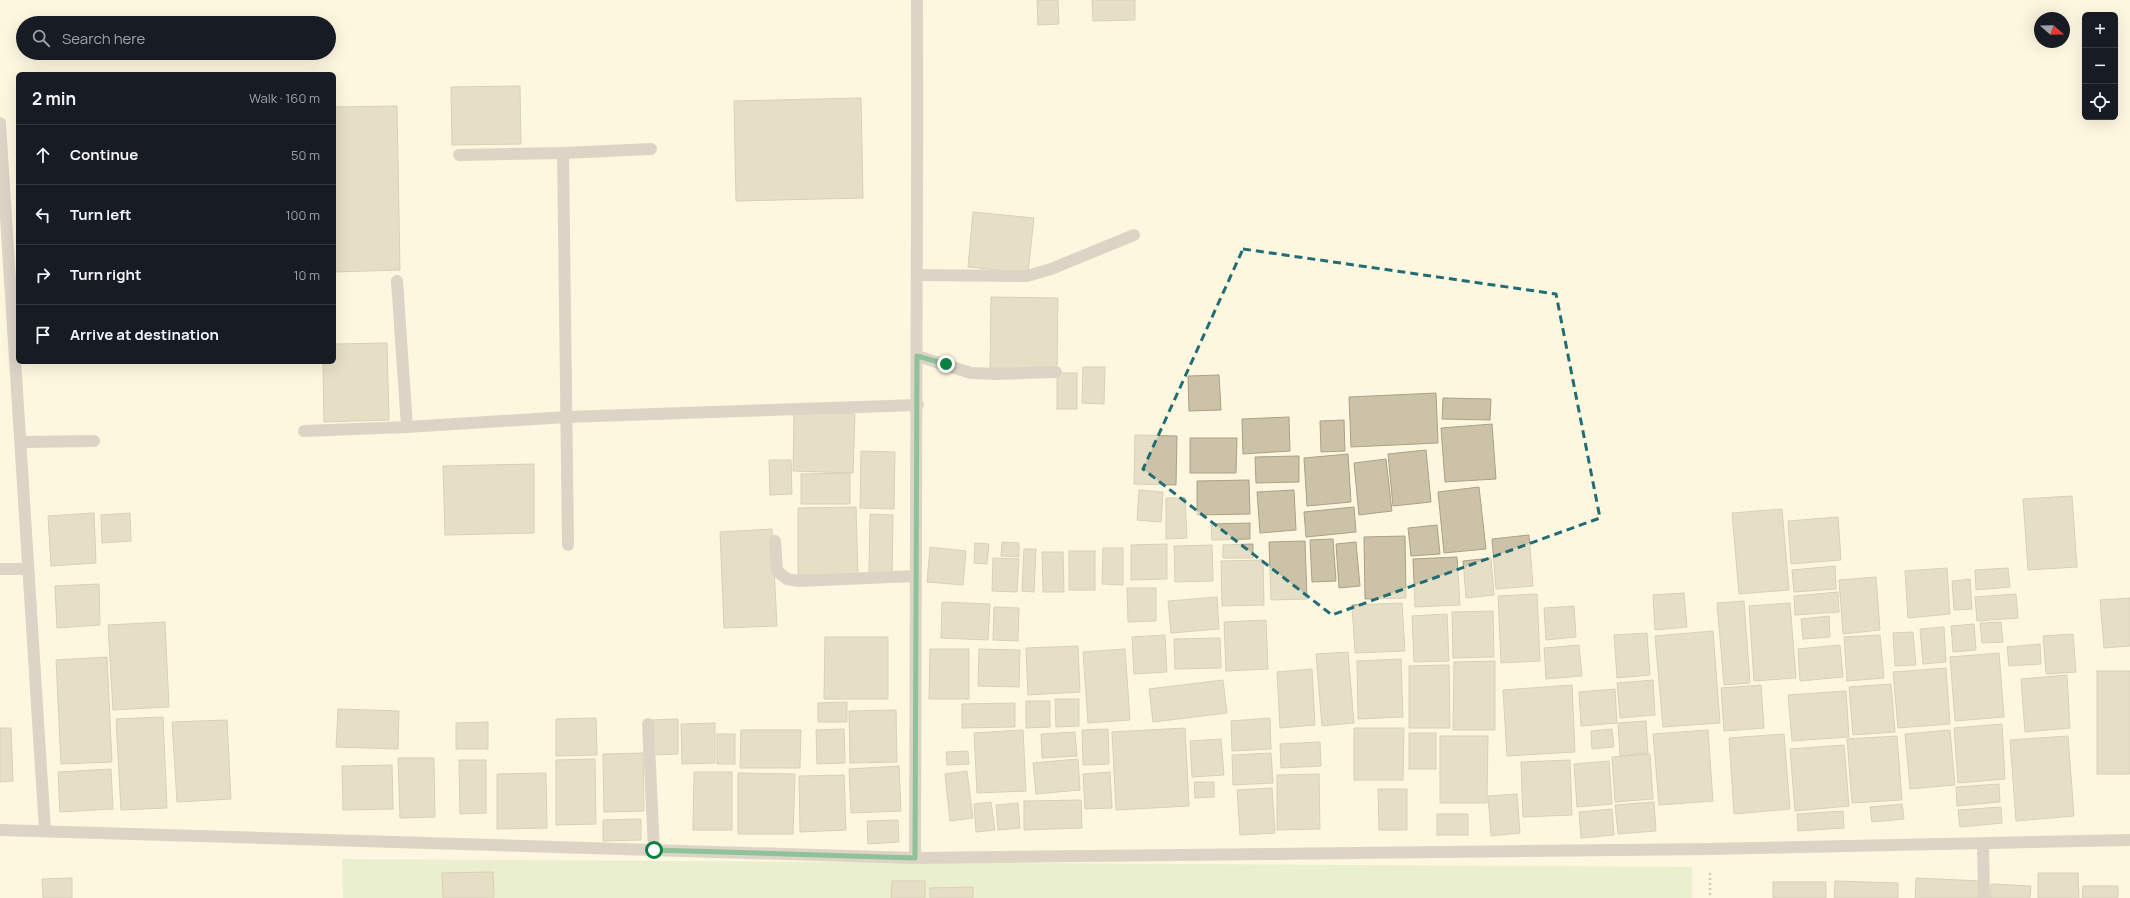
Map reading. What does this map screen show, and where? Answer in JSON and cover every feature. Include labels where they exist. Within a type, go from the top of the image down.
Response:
[{"type":"street","points":[[915,858],[915,576],[918,405],[917,0]]},
{"type":"street","points":[[0,123],[45,831]]},
{"type":"street","points":[[459,155],[563,153],[651,149]]},
{"type":"street","points":[[563,153],[568,545]]},
{"type":"street","points":[[918,274],[1027,276],[1051,269],[1134,235]]},
{"type":"street","points":[[397,281],[408,427]]},
{"type":"street","points":[[917,356],[971,373],[996,374],[1056,372]]},
{"type":"street","points":[[304,430],[408,427],[567,417],[918,405]]},
{"type":"street","points":[[20,442],[94,441]]},
{"type":"street","points":[[775,542],[777,571],[787,579],[799,581],[915,576]]},
{"type":"street","points":[[0,569],[28,569]]},
{"type":"street","points":[[648,724],[654,850]]},
{"type":"street","points":[[0,830],[915,858],[1710,849],[2130,840]]},
{"type":"street","points":[[1983,844],[1984,898]]},
{"type":"highlighted area","points":[[1243,249],[1556,294],[1600,518],[1332,615],[1143,469]]},
{"type":"green space","points":[[342,859],[1692,867],[1692,898],[343,898]]},
{"type":"building","points":[[1037,0],[1058,0],[1059,24],[1038,25]]},
{"type":"building","points":[[1092,0],[1135,0],[1135,20],[1093,21]]},
{"type":"building","points":[[520,86],[521,144],[452,145],[451,87]]},
{"type":"building","points":[[861,98],[863,198],[736,201],[734,101]]},
{"type":"building","points":[[397,106],[400,270],[336,272],[336,107]]},
{"type":"building","points":[[973,212],[1034,218],[1028,273],[968,267]]},
{"type":"building","points":[[991,297],[1058,298],[1057,369],[990,368]]},
{"type":"building","points":[[387,343],[389,420],[324,422],[323,364],[336,364],[336,344]]},
{"type":"building","points":[[1083,367],[1105,367],[1104,404],[1082,403]]},
{"type":"building","points":[[1057,373],[1077,373],[1077,409],[1057,409]]},
{"type":"building","points":[[1219,375],[1221,410],[1189,411],[1188,376]]},
{"type":"building","points":[[1436,393],[1438,443],[1351,447],[1349,397]]},
{"type":"building","points":[[1443,398],[1491,399],[1490,420],[1442,419]]},
{"type":"building","points":[[794,412],[855,414],[853,473],[793,471]]},
{"type":"building","points":[[1289,417],[1290,451],[1243,454],[1242,419]]},
{"type":"building","points":[[1344,420],[1345,451],[1321,452],[1320,421]]},
{"type":"building","points":[[1492,424],[1496,479],[1445,482],[1441,428]]},
{"type":"building","points":[[1135,435],[1177,436],[1176,485],[1134,484]]},
{"type":"building","points":[[1190,438],[1237,438],[1236,473],[1190,473]]},
{"type":"building","points":[[1426,450],[1431,502],[1393,506],[1388,454]]},
{"type":"building","points":[[861,451],[895,452],[894,509],[860,508]]},
{"type":"building","points":[[1348,454],[1351,502],[1307,506],[1304,458]]},
{"type":"building","points":[[1299,456],[1299,482],[1256,483],[1255,457]]},
{"type":"building","points":[[1386,459],[1392,511],[1359,515],[1354,463]]},
{"type":"building","points":[[769,460],[791,460],[792,494],[770,495]]},
{"type":"building","points":[[534,464],[534,533],[445,535],[443,466]]},
{"type":"building","points":[[850,473],[850,504],[801,504],[801,474]]},
{"type":"building","points":[[1249,480],[1250,514],[1197,515],[1197,481]]},
{"type":"building","points":[[1479,487],[1486,549],[1444,553],[1438,492]]},
{"type":"building","points":[[1139,490],[1163,492],[1161,522],[1137,520]]},
{"type":"building","points":[[1294,490],[1296,530],[1260,533],[1257,492]]},
{"type":"building","points":[[2072,496],[2077,567],[2028,570],[2023,499]]},
{"type":"building","points":[[1166,498],[1185,498],[1187,538],[1166,539]]},
{"type":"building","points":[[856,507],[858,574],[798,575],[798,508]]},
{"type":"building","points":[[1354,507],[1356,532],[1306,537],[1304,512]]},
{"type":"building","points":[[1782,509],[1789,590],[1739,594],[1732,513]]},
{"type":"building","points":[[94,513],[96,563],[51,566],[48,516]]},
{"type":"building","points":[[130,513],[131,541],[102,543],[101,515]]},
{"type":"building","points":[[870,514],[893,515],[892,574],[869,574]]},
{"type":"building","points":[[1838,517],[1841,560],[1791,564],[1788,521]]},
{"type":"building","points":[[1250,523],[1250,539],[1212,540],[1211,524]]},
{"type":"building","points":[[1437,525],[1440,554],[1411,556],[1408,528]]},
{"type":"building","points":[[772,529],[777,626],[724,628],[720,532]]},
{"type":"building","points":[[1529,535],[1533,586],[1496,589],[1492,539]]},
{"type":"building","points":[[1405,536],[1406,598],[1365,599],[1364,537]]},
{"type":"building","points":[[1333,539],[1336,581],[1312,582],[1310,540]]},
{"type":"building","points":[[1305,541],[1307,599],[1271,600],[1269,542]]},
{"type":"building","points":[[1002,542],[1019,543],[1019,557],[1001,556]]},
{"type":"building","points":[[1356,542],[1360,586],[1339,588],[1336,544]]},
{"type":"building","points":[[975,543],[989,544],[987,564],[974,563]]},
{"type":"building","points":[[1167,544],[1167,579],[1131,580],[1131,545]]},
{"type":"building","points":[[1253,544],[1253,558],[1223,558],[1223,545]]},
{"type":"building","points":[[1212,545],[1213,581],[1175,582],[1174,546]]},
{"type":"building","points":[[930,547],[966,551],[963,585],[927,582]]},
{"type":"building","points":[[1103,548],[1123,548],[1123,585],[1102,584]]},
{"type":"building","points":[[1024,549],[1036,549],[1034,592],[1022,591]]},
{"type":"building","points":[[1069,551],[1095,551],[1095,590],[1069,590]]},
{"type":"building","points":[[1042,552],[1063,552],[1064,592],[1043,592]]},
{"type":"building","points":[[1457,557],[1460,605],[1415,607],[1413,559]]},
{"type":"building","points":[[993,558],[1019,559],[1017,592],[992,591]]},
{"type":"building","points":[[1491,558],[1494,595],[1466,598],[1463,561]]},
{"type":"building","points":[[1263,560],[1264,605],[1222,606],[1221,561]]},
{"type":"building","points":[[1835,566],[1836,589],[1794,592],[1792,570]]},
{"type":"building","points":[[1947,568],[1950,614],[1908,618],[1905,571]]},
{"type":"building","points":[[2008,568],[2010,587],[1976,590],[1975,570]]},
{"type":"building","points":[[1876,577],[1880,630],[1843,634],[1839,580]]},
{"type":"building","points":[[1970,579],[1972,609],[1954,610],[1952,581]]},
{"type":"building","points":[[99,584],[100,625],[57,628],[55,586]]},
{"type":"building","points":[[1127,588],[1156,588],[1156,621],[1128,622]]},
{"type":"building","points":[[1838,592],[1839,612],[1795,615],[1794,596]]},
{"type":"building","points":[[1684,593],[1687,627],[1655,630],[1653,595]]},
{"type":"building","points":[[1537,594],[1540,661],[1501,663],[1498,596]]},
{"type":"building","points":[[2016,594],[2018,618],[1977,621],[1975,597]]},
{"type":"building","points":[[1217,597],[1219,629],[1171,633],[1168,601]]},
{"type":"building","points":[[2130,598],[2130,646],[2104,648],[2100,600]]},
{"type":"building","points":[[1744,601],[1750,683],[1724,685],[1717,603]]},
{"type":"building","points":[[942,602],[990,604],[988,640],[941,638]]},
{"type":"building","points":[[1402,603],[1405,651],[1355,653],[1352,605]]},
{"type":"building","points":[[1790,603],[1796,678],[1754,681],[1749,606]]},
{"type":"building","points":[[1574,606],[1576,637],[1546,640],[1544,608]]},
{"type":"building","points":[[994,607],[1019,608],[1018,641],[993,640]]},
{"type":"building","points":[[1493,611],[1494,657],[1453,658],[1452,612]]},
{"type":"building","points":[[1447,614],[1449,661],[1414,662],[1412,616]]},
{"type":"building","points":[[1829,616],[1830,637],[1803,639],[1801,619]]},
{"type":"building","points":[[1266,620],[1268,669],[1226,671],[1224,622]]},
{"type":"building","points":[[165,622],[169,707],[113,710],[108,625]]},
{"type":"building","points":[[2001,622],[2003,642],[1982,643],[1980,623]]},
{"type":"building","points":[[1974,624],[1976,650],[1953,652],[1951,626]]},
{"type":"building","points":[[1944,627],[1946,662],[1923,664],[1920,629]]},
{"type":"building","points":[[1713,631],[1720,723],[1663,727],[1655,636]]},
{"type":"building","points":[[1913,632],[1916,665],[1895,666],[1893,633]]},
{"type":"building","points":[[1647,633],[1650,675],[1617,678],[1614,635]]},
{"type":"building","points":[[2073,634],[2076,672],[2046,674],[2043,636]]},
{"type":"building","points":[[1165,635],[1167,672],[1134,674],[1132,637]]},
{"type":"building","points":[[1880,635],[1884,678],[1847,681],[1844,637]]},
{"type":"building","points":[[825,637],[888,637],[888,699],[824,699]]},
{"type":"building","points":[[1220,638],[1221,668],[1175,669],[1174,639]]},
{"type":"building","points":[[2040,644],[2041,664],[2009,666],[2007,647]]},
{"type":"building","points":[[1579,645],[1582,676],[1546,679],[1544,648]]},
{"type":"building","points":[[1840,645],[1843,677],[1800,681],[1798,649]]},
{"type":"building","points":[[1078,646],[1080,692],[1028,695],[1026,648]]},
{"type":"building","points":[[930,649],[969,649],[969,699],[929,699]]},
{"type":"building","points":[[979,649],[1020,650],[1019,687],[978,686]]},
{"type":"building","points":[[1125,649],[1130,720],[1088,723],[1083,652]]},
{"type":"building","points":[[1348,652],[1354,723],[1322,726],[1316,654]]},
{"type":"building","points":[[1999,653],[2004,717],[1955,721],[1950,657]]},
{"type":"building","points":[[107,657],[112,762],[61,764],[56,660]]},
{"type":"building","points":[[1401,659],[1403,717],[1358,719],[1357,661]]},
{"type":"building","points":[[1495,661],[1495,730],[1453,730],[1454,662]]},
{"type":"building","points":[[1449,665],[1450,728],[1409,728],[1409,666]]},
{"type":"building","points":[[1946,668],[1950,724],[1898,728],[1893,672]]},
{"type":"building","points":[[1312,669],[1315,725],[1280,728],[1277,672]]},
{"type":"building","points":[[2097,671],[2130,671],[2130,774],[2097,774]]},
{"type":"building","points":[[2067,675],[2070,728],[2025,732],[2021,679]]},
{"type":"building","points":[[1223,680],[1227,713],[1153,722],[1149,689]]},
{"type":"building","points":[[1653,680],[1655,715],[1620,718],[1617,683]]},
{"type":"building","points":[[1891,684],[1895,732],[1853,735],[1849,687]]},
{"type":"building","points":[[1572,685],[1575,752],[1507,756],[1503,690]]},
{"type":"building","points":[[1761,685],[1764,728],[1724,731],[1721,688]]},
{"type":"building","points":[[1615,689],[1617,723],[1581,726],[1579,692]]},
{"type":"building","points":[[1846,691],[1849,737],[1792,741],[1788,695]]},
{"type":"building","points":[[1055,699],[1079,699],[1079,726],[1056,727]]},
{"type":"building","points":[[1026,701],[1050,701],[1050,727],[1026,728]]},
{"type":"building","points":[[847,702],[847,722],[818,722],[818,703]]},
{"type":"building","points":[[1015,703],[1015,727],[962,728],[962,704]]},
{"type":"building","points":[[338,709],[399,711],[398,749],[336,747]]},
{"type":"building","points":[[896,710],[897,762],[850,763],[849,711]]},
{"type":"building","points":[[163,717],[167,808],[121,810],[116,719]]},
{"type":"building","points":[[596,718],[597,755],[556,756],[556,719]]},
{"type":"building","points":[[1270,718],[1271,749],[1232,751],[1231,721]]},
{"type":"building","points":[[678,719],[678,754],[652,755],[652,720]]},
{"type":"building","points":[[227,720],[231,799],[177,802],[172,722]]},
{"type":"building","points":[[1646,721],[1648,753],[1620,756],[1618,723]]},
{"type":"building","points":[[488,722],[488,749],[456,749],[456,723]]},
{"type":"building","points":[[715,723],[715,763],[682,764],[681,724]]},
{"type":"building","points":[[2002,724],[2005,779],[1958,783],[1954,728]]},
{"type":"building","points":[[0,728],[11,728],[13,781],[0,782]]},
{"type":"building","points":[[1185,728],[1189,806],[1116,810],[1112,732]]},
{"type":"building","points":[[1354,728],[1404,728],[1403,780],[1354,780]]},
{"type":"building","points":[[844,729],[845,763],[817,764],[816,730]]},
{"type":"building","points":[[1108,729],[1109,764],[1083,765],[1082,730]]},
{"type":"building","points":[[1612,729],[1614,747],[1592,749],[1591,731]]},
{"type":"building","points":[[741,730],[801,730],[800,768],[740,768]]},
{"type":"building","points":[[1023,730],[1026,791],[977,793],[974,733]]},
{"type":"building","points":[[1708,730],[1713,801],[1659,805],[1653,734]]},
{"type":"building","points":[[1950,730],[1955,785],[1910,789],[1905,734]]},
{"type":"building","points":[[1075,732],[1077,756],[1042,758],[1041,734]]},
{"type":"building","points":[[1409,733],[1436,733],[1436,769],[1409,769]]},
{"type":"building","points":[[717,734],[735,734],[735,764],[717,764]]},
{"type":"building","points":[[1784,734],[1790,809],[1734,814],[1729,738]]},
{"type":"building","points":[[1440,736],[1488,736],[1487,803],[1440,803]]},
{"type":"building","points":[[1897,736],[1902,800],[1852,803],[1847,739]]},
{"type":"building","points":[[2068,736],[2074,816],[2016,821],[2010,740]]},
{"type":"building","points":[[1221,739],[1224,775],[1192,777],[1190,741]]},
{"type":"building","points":[[1320,742],[1321,766],[1281,768],[1280,744]]},
{"type":"building","points":[[1844,745],[1849,806],[1795,811],[1790,749]]},
{"type":"building","points":[[968,751],[969,764],[947,765],[946,752]]},
{"type":"building","points":[[643,753],[644,811],[604,812],[603,754]]},
{"type":"building","points":[[1271,753],[1273,783],[1233,785],[1232,755]]},
{"type":"building","points":[[1650,754],[1653,799],[1615,802],[1612,757]]},
{"type":"building","points":[[398,758],[434,758],[435,817],[400,818]]},
{"type":"building","points":[[595,759],[596,824],[556,825],[556,760]]},
{"type":"building","points":[[1078,759],[1080,790],[1036,794],[1033,763]]},
{"type":"building","points":[[459,760],[486,760],[486,813],[460,814]]},
{"type":"building","points":[[1570,760],[1572,815],[1523,817],[1521,762]]},
{"type":"building","points":[[1609,761],[1612,804],[1577,807],[1574,764]]},
{"type":"building","points":[[392,765],[393,809],[343,810],[342,766]]},
{"type":"building","points":[[899,766],[901,811],[851,813],[849,769]]},
{"type":"building","points":[[111,769],[113,809],[60,812],[58,772]]},
{"type":"building","points":[[967,771],[973,818],[950,821],[945,774]]},
{"type":"building","points":[[694,772],[732,772],[732,830],[693,830]]},
{"type":"building","points":[[1110,772],[1112,808],[1085,809],[1083,774]]},
{"type":"building","points":[[546,773],[547,828],[497,829],[497,774]]},
{"type":"building","points":[[738,773],[795,774],[793,834],[738,834]]},
{"type":"building","points":[[1319,774],[1320,829],[1277,830],[1277,775]]},
{"type":"building","points":[[844,775],[846,830],[800,832],[799,776]]},
{"type":"building","points":[[1194,782],[1214,782],[1214,797],[1195,798]]},
{"type":"building","points":[[1999,784],[2000,802],[1957,806],[1956,787]]},
{"type":"building","points":[[1272,788],[1275,833],[1240,835],[1237,790]]},
{"type":"building","points":[[1378,789],[1407,789],[1407,830],[1379,830]]},
{"type":"building","points":[[1517,794],[1520,833],[1491,836],[1488,796]]},
{"type":"building","points":[[1081,800],[1082,828],[1024,830],[1024,801]]},
{"type":"building","points":[[991,802],[995,830],[976,832],[974,804]]},
{"type":"building","points":[[1654,802],[1656,831],[1618,834],[1615,805]]},
{"type":"building","points":[[1018,803],[1020,828],[998,830],[996,805]]},
{"type":"building","points":[[1902,804],[1904,819],[1872,822],[1870,807]]},
{"type":"building","points":[[2001,807],[2002,823],[1960,827],[1958,810]]},
{"type":"building","points":[[1612,809],[1614,835],[1581,838],[1579,812]]},
{"type":"building","points":[[1843,811],[1844,828],[1798,831],[1797,814]]},
{"type":"building","points":[[1437,814],[1468,814],[1468,835],[1437,835]]},
{"type":"building","points":[[641,819],[641,840],[603,841],[603,820]]},
{"type":"building","points":[[898,820],[899,842],[868,844],[867,821]]},
{"type":"building","points":[[493,872],[494,898],[443,898],[442,873]]},
{"type":"building","points":[[2038,873],[2078,873],[2079,898],[2038,898]]},
{"type":"building","points":[[72,878],[72,898],[43,898],[42,879]]},
{"type":"building","points":[[1916,878],[1981,881],[1980,898],[1915,898]]},
{"type":"building","points":[[892,881],[925,881],[925,898],[891,898]]},
{"type":"building","points":[[1835,881],[1898,883],[1898,898],[1834,898]]},
{"type":"building","points":[[1773,882],[1826,882],[1826,898],[1773,898]]},
{"type":"building","points":[[1991,884],[2031,886],[2030,898],[1990,898]]},
{"type":"building","points":[[2083,886],[2118,886],[2118,898],[2082,898]]},
{"type":"building","points":[[973,887],[973,898],[930,898],[930,888]]},
{"type":"route","points":[[654,850],[915,858],[917,356],[946,364]]}]
